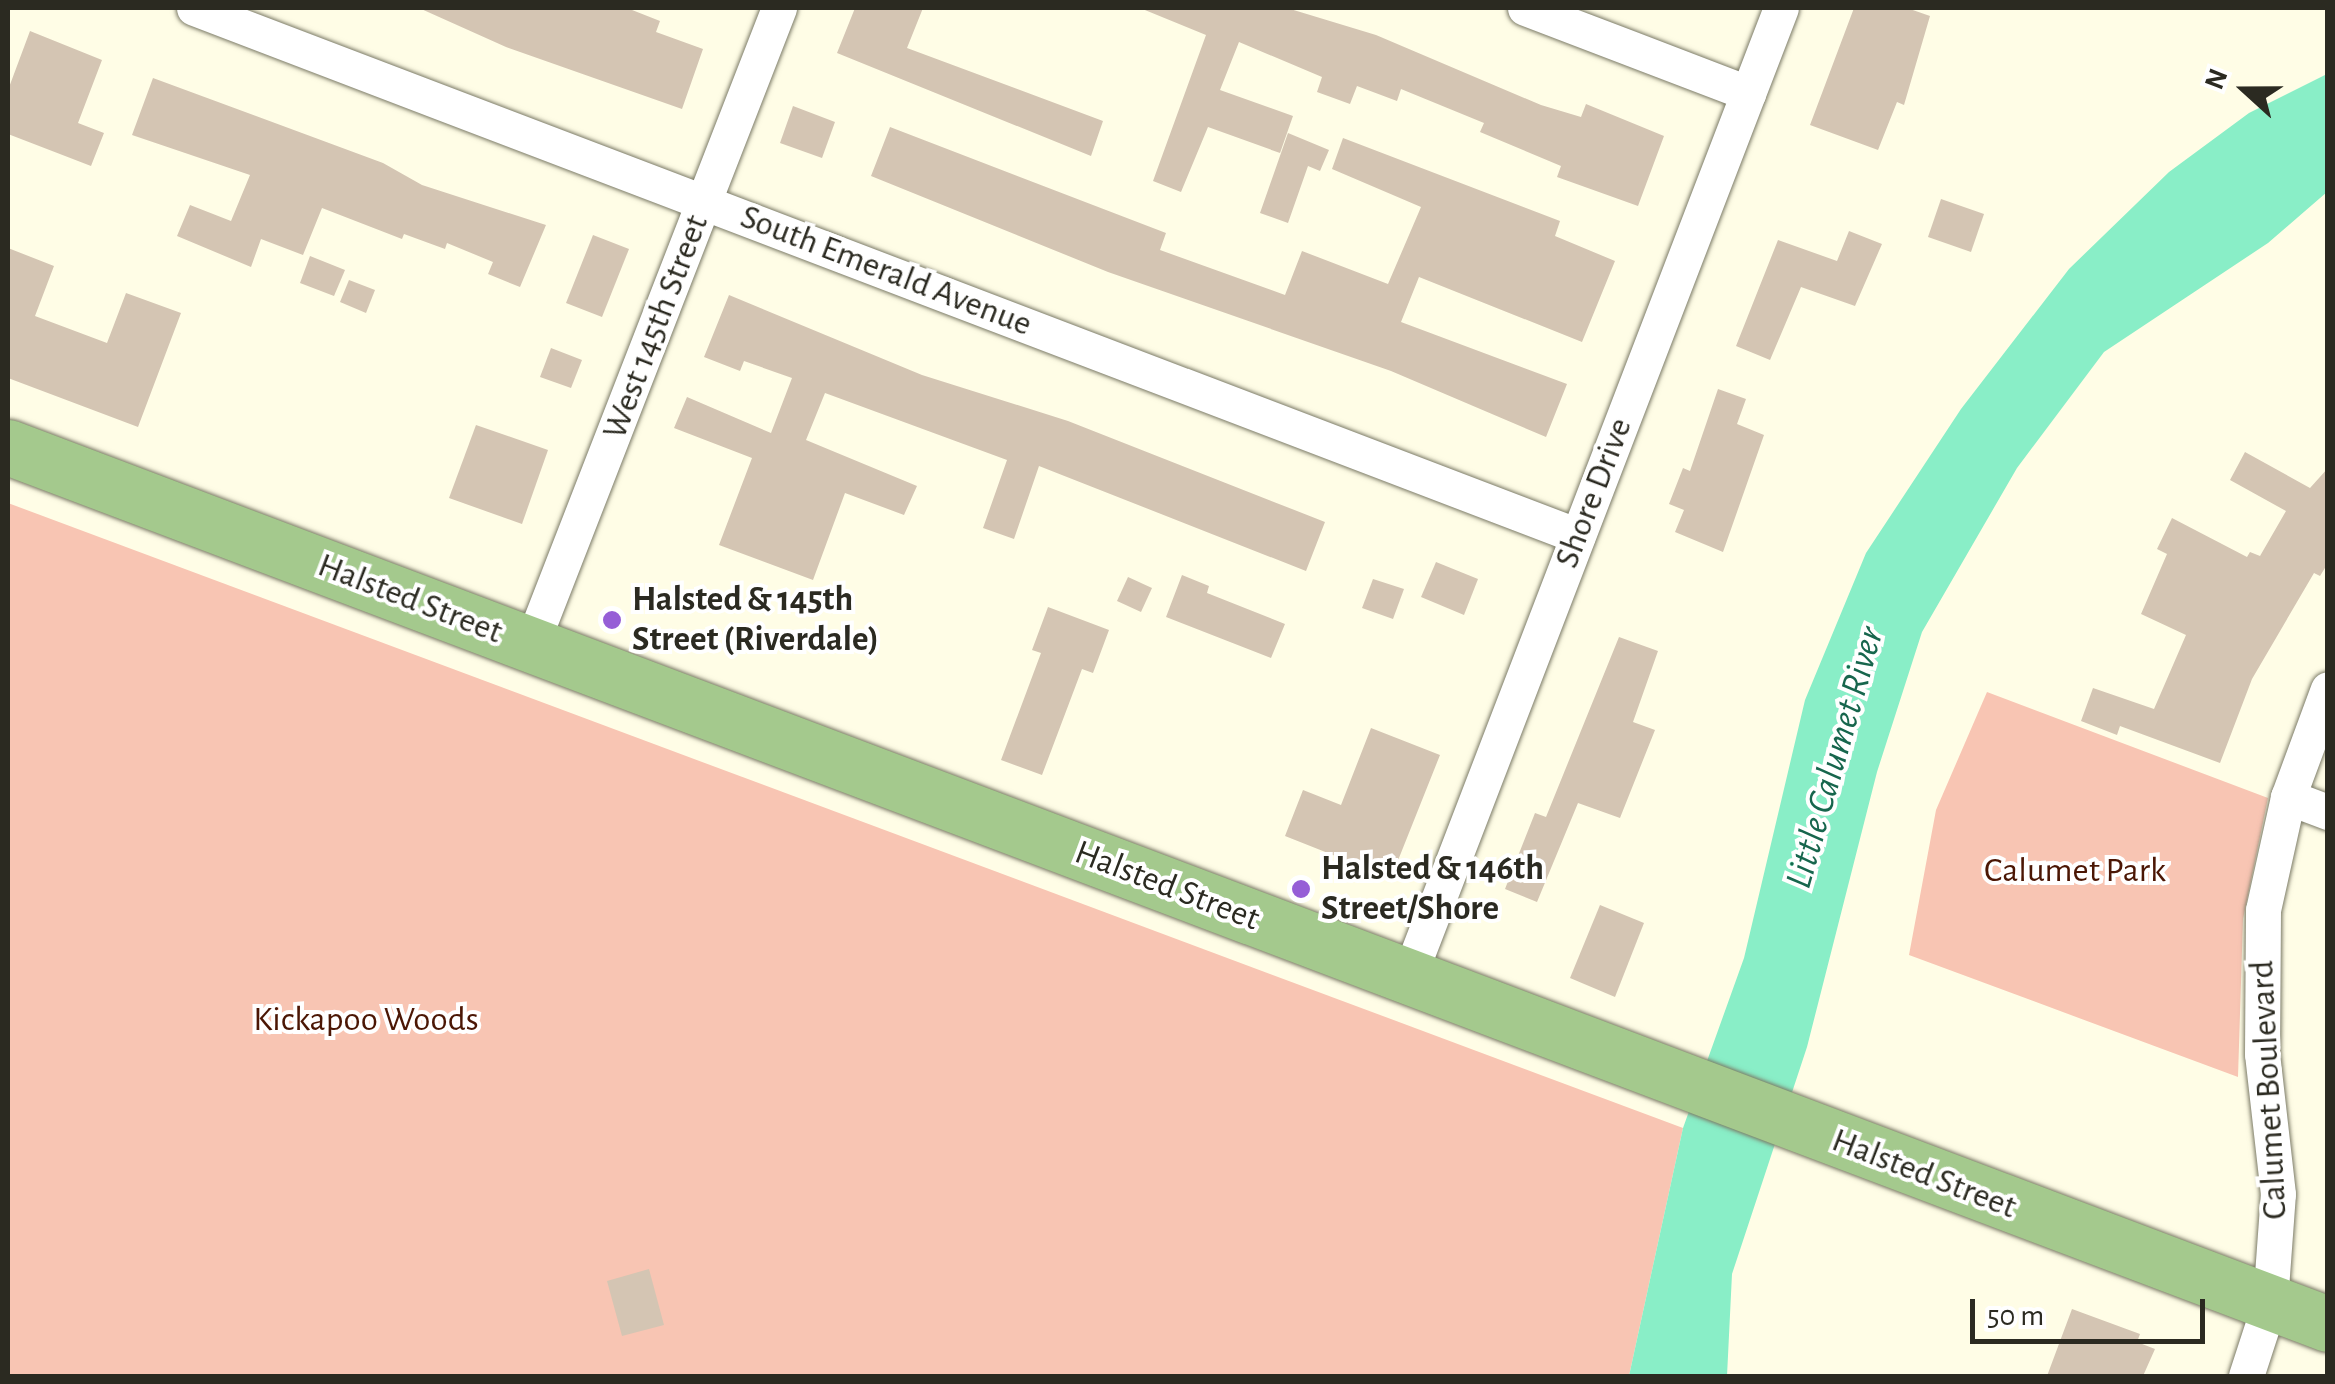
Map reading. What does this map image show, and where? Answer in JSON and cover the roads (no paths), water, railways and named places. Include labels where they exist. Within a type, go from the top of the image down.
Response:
[{"type":"main road","name":"Halsted Street","points":[[8,446],[2328,1324]]},
{"type":"street","name":"South Emerald Avenue","points":[[194,8],[1578,536]]},
{"type":"street","name":"West 145th Street","points":[[530,645],[779,8]]},
{"type":"street","points":[[1524,8],[1748,93]]},
{"type":"street","name":"Shore Drive","points":[[1408,978],[1781,8]]},
{"type":"street","name":"Calumet Boulevard","points":[[2246,1376],[2270,1302],[2278,1194],[2262,1054],[2263,910],[2288,797],[2328,689]]},
{"type":"street","points":[[2288,797],[2328,812]]},
{"type":"water","name":"Little Calumet River","points":[[2327,74],[2327,192],[2268,243],[2104,352],[2017,468],[1922,632],[1877,772],[1807,1047],[1732,1274],[1727,1376],[1629,1376],[1683,1128],[1744,958],[1805,700],[1866,553],[1961,409],[2069,269],[2169,172],[2249,113]]},
{"type":"place","name":"Halsted & 145th Street (Riverdale)","points":[[612,620]]},
{"type":"place","name":"Halsted & 146th Street/Shore","points":[[1301,889]]},
{"type":"park label","name":"Calumet Park","points":[[2075,871]]},
{"type":"park label","name":"Kickapoo Woods","points":[[366,1020]]}]
